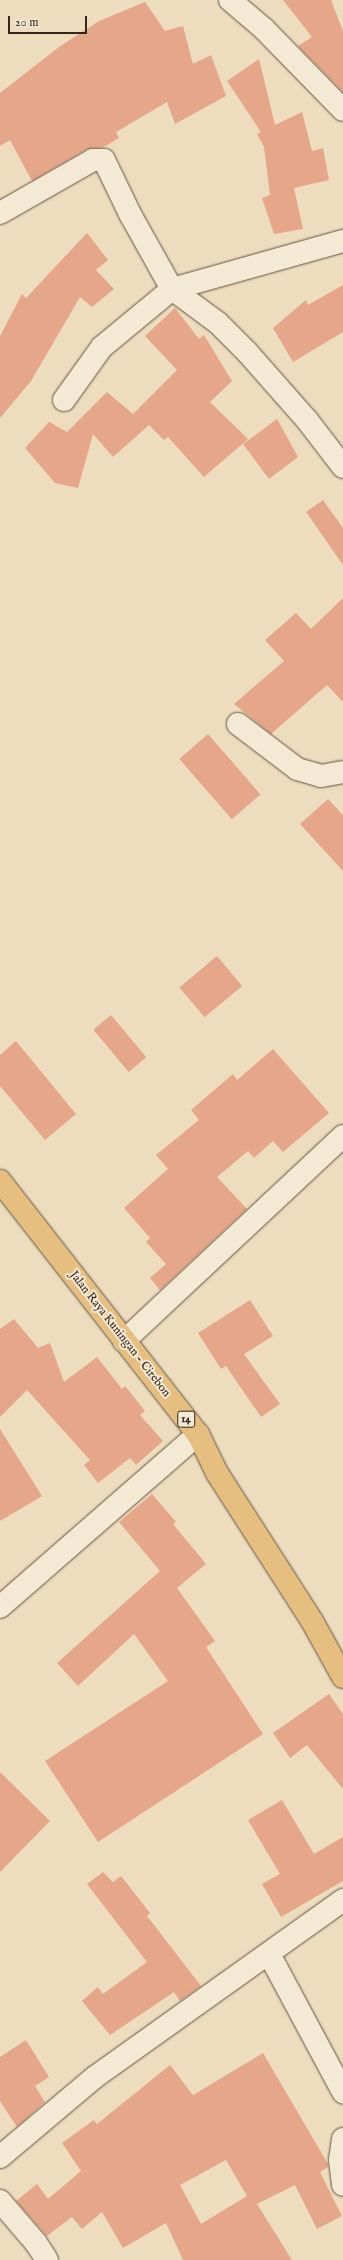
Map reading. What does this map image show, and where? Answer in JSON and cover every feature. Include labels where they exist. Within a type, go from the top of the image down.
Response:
[{"type":"highway","name":"Jalan Raya Kuningan - Cirebon","points":[[0,1181],[33,1220],[124,1341],[198,1434],[217,1473],[312,1621],[343,1677]]},
{"type":"street","points":[[230,0],[264,29],[343,110]]},
{"type":"street","points":[[0,213],[93,160],[104,160],[130,214],[172,289],[218,323],[247,352],[308,420],[343,467]]},
{"type":"street","points":[[64,400],[102,348],[172,289],[343,241]]},
{"type":"street","points":[[238,724],[297,769],[321,776],[343,772]]},
{"type":"street","points":[[124,1341],[339,1147]]},
{"type":"street","points":[[0,1607],[198,1434]]},
{"type":"street","points":[[0,2157],[95,2077],[343,1900]]},
{"type":"street","points":[[269,1954],[343,2091]]},
{"type":"street","points":[[343,2139],[340,2160],[343,2185]]},
{"type":"street","points":[[0,2201],[36,2243],[47,2260]]},
{"type":"building","points":[[283,0],[331,0],[343,31],[343,92],[298,46],[312,37]]},
{"type":"building","points":[[145,2],[165,31],[183,26],[193,64],[211,55],[226,96],[175,124],[167,102],[116,132],[119,138],[102,148],[87,149],[32,181],[10,140],[0,146],[0,93],[59,47],[99,21]]},
{"type":"building","points":[[259,59],[275,125],[302,112],[312,151],[323,148],[329,180],[294,188],[303,229],[274,234],[262,198],[270,195],[264,147],[257,134],[261,132],[227,81]]},
{"type":"building","points":[[87,233],[108,260],[96,270],[114,289],[92,307],[80,297],[31,381],[0,418],[0,336],[22,294],[26,298]]},
{"type":"building","points":[[343,285],[343,332],[293,362],[273,328],[306,300],[308,305]]},
{"type":"building","points":[[175,308],[199,339],[204,335],[232,381],[210,402],[248,439],[204,477],[168,437],[164,440],[149,425],[113,457],[93,434],[78,488],[55,483],[25,448],[49,422],[67,432],[107,392],[133,414],[177,370],[145,336]]},
{"type":"building","points":[[277,419],[298,457],[269,479],[243,444]]},
{"type":"building","points":[[323,500],[343,528],[343,565],[306,512]]},
{"type":"building","points":[[343,598],[343,702],[327,685],[271,734],[234,704],[284,661],[265,640],[296,613],[311,629]]},
{"type":"building","points":[[208,734],[260,794],[232,819],[179,759]]},
{"type":"building","points":[[328,799],[343,815],[343,871],[300,824]]},
{"type":"building","points":[[217,956],[242,986],[205,1017],[179,987]]},
{"type":"building","points":[[111,1015],[146,1057],[129,1072],[93,1030]]},
{"type":"building","points":[[16,1041],[76,1114],[45,1140],[0,1086],[0,1055]]},
{"type":"building","points":[[273,1049],[329,1113],[283,1152],[273,1141],[254,1158],[248,1151],[217,1177],[247,1209],[160,1290],[150,1278],[166,1264],[146,1242],[150,1238],[124,1208],[168,1169],[156,1155],[199,1120],[191,1110],[233,1074],[237,1080]]},
{"type":"building","points":[[250,1300],[273,1336],[244,1354],[280,1404],[261,1417],[226,1366],[221,1369],[198,1333]]},
{"type":"building","points":[[14,1319],[38,1348],[50,1343],[64,1382],[97,1357],[122,1389],[125,1386],[145,1411],[140,1415],[163,1441],[136,1465],[130,1458],[98,1483],[84,1465],[90,1460],[27,1390],[0,1417],[0,1329]]},
{"type":"building","points":[[0,1429],[42,1496],[0,1521]]},
{"type":"building","points":[[152,1494],[176,1522],[173,1524],[206,1564],[177,1588],[215,1641],[206,1647],[263,1734],[98,1842],[45,1761],[168,1681],[134,1634],[78,1686],[57,1663],[160,1571],[119,1522]]},
{"type":"building","points":[[329,1694],[343,1714],[343,1789],[307,1745],[290,1758],[273,1733]]},
{"type":"building","points":[[0,1772],[50,1821],[0,1872]]},
{"type":"building","points":[[282,1800],[314,1854],[343,1837],[343,1881],[281,1917],[262,1884],[280,1874],[248,1820]]},
{"type":"building","points":[[103,1872],[113,1882],[121,1876],[150,1913],[147,1916],[201,1986],[180,2001],[174,1992],[110,2035],[82,2001],[98,1987],[103,1994],[147,1962],[87,1884]]},
{"type":"building","points":[[26,2040],[49,2077],[35,2086],[45,2102],[17,2127],[0,2101],[0,2057]]},
{"type":"building","points":[[263,2053],[328,2164],[328,2167],[320,2172],[342,2216],[317,2229],[295,2185],[257,2204],[292,2260],[183,2260],[166,2223],[123,2248],[102,2212],[82,2229],[72,2217],[47,2236],[16,2201],[37,2184],[48,2199],[81,2171],[62,2143],[94,2120],[97,2124],[170,2065],[193,2095]],"holes":[[[226,2160],[247,2196],[201,2224],[180,2185]]]}]
